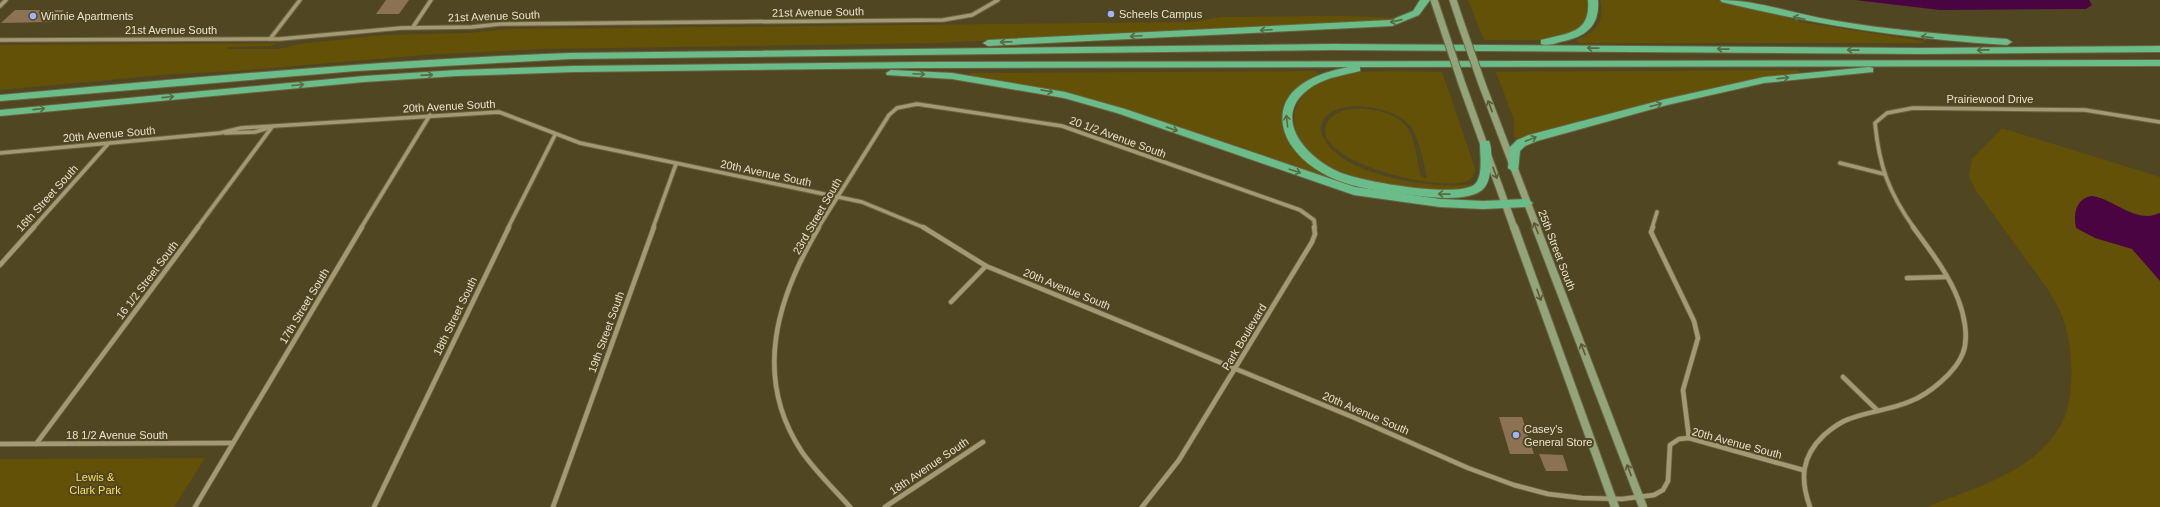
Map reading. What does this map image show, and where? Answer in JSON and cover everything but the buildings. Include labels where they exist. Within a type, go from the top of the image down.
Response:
[{"type":"highway","points":[[791,53],[1392,23],[1406,19],[1419,11],[1425,0]]},
{"type":"highway","points":[[1496,48],[1555,41],[1576,35],[1590,24],[1595,10],[1593,0]]},
{"type":"highway","points":[[1725,0],[1836,26],[1938,38],[2134,49]]},
{"type":"highway","points":[[0,98],[325,68],[478,58],[1334,47],[1923,51],[2160,49]]},
{"type":"highway","points":[[1514,168],[1514,150],[1521,143],[1533,138],[1666,102],[1764,80],[1946,62]]},
{"type":"highway","points":[[0,113],[221,91],[457,73],[754,67],[1946,62],[2160,63]]},
{"type":"highway","points":[[1385,64],[1331,74],[1305,86],[1290,102],[1286,116],[1288,133],[1302,151],[1319,166],[1351,181],[1405,190],[1461,194],[1474,191],[1480,186],[1485,169],[1485,144]]},
{"type":"highway","points":[[754,67],[952,76],[1028,87],[1065,95],[1121,111],[1354,191],[1420,202],[1506,205],[1526,203]]},
{"type":"main road","points":[[1434,0],[1462,84],[1485,144],[1613,503]]},
{"type":"main road","name":"25th Street South","points":[[1453,0],[1526,203],[1643,507]]},
{"type":"street","points":[[0,6],[6,0]]},
{"type":"street","points":[[270,39],[300,0]]},
{"type":"street","points":[[413,27],[431,0]]},
{"type":"street","name":"21st Avenue South","points":[[0,40],[270,39],[413,27],[472,27],[508,24],[943,20],[965,18],[988,8],[998,0]]},
{"type":"street","name":"23rd Street South","points":[[850,507],[804,454],[791,432],[780,399],[772,360],[778,319],[805,252],[889,115],[897,108],[917,104],[965,111]]},
{"type":"street","name":"Prairiewood Drive","points":[[1810,507],[1805,492],[1803,470],[1813,446],[1831,429],[1847,420],[1918,398],[1945,377],[1964,353],[1964,313],[1946,277],[1897,202],[1879,161],[1875,124],[1882,115],[1894,110],[1913,108],[2085,110],[2160,122]]},
{"type":"street","name":"20 1/2 Avenue South","points":[[965,111],[1062,126],[1261,197]]},
{"type":"street","name":"20th Avenue South","points":[[0,154],[220,133],[255,132],[272,127],[430,115],[499,112],[511,115],[555,136],[580,143],[862,202],[924,228],[986,266],[1360,420],[1487,475],[1538,493],[1613,503],[1655,494],[1664,490],[1668,480],[1670,445],[1679,439],[1689,438],[1803,470]]},
{"type":"street","name":"17th Street South","points":[[195,507],[275,370],[430,115]]},
{"type":"street","name":"16 1/2 Street South","points":[[36,444],[272,127]]},
{"type":"street","name":"18th Street South","points":[[374,507],[526,188],[555,136]]},
{"type":"street","name":"16th Street South","points":[[0,265],[108,144]]},
{"type":"street","points":[[1840,163],[1884,174]]},
{"type":"street","name":"19th Street South","points":[[553,507],[676,164]]},
{"type":"street","name":"Park Boulevard","points":[[1142,507],[1179,460],[1315,234],[1314,220],[1308,214],[1261,197]]},
{"type":"street","points":[[1657,212],[1651,232],[1694,321],[1698,338],[1683,390],[1689,438]]},
{"type":"street","points":[[951,302],[986,266]]},
{"type":"street","points":[[1907,278],[1946,277]]},
{"type":"street","points":[[1844,377],[1877,410]]},
{"type":"street","name":"18th Avenue South","points":[[885,507],[983,442]]},
{"type":"street","name":"18 1/2 Avenue South","points":[[0,444],[233,443]]},
{"type":"green space","points":[[1468,0],[1589,0],[1588,21],[1574,33],[1543,40],[1484,40]]},
{"type":"green space","points":[[1600,0],[1716,0],[1807,23],[1923,41],[1924,43],[1579,43],[1576,40],[1594,30],[1600,20]]},
{"type":"green space","points":[[1342,16],[1398,18],[1391,21],[938,43],[542,49],[424,55],[237,71],[173,74],[0,90],[0,45],[277,43],[272,46],[228,47],[226,49],[278,49],[300,44],[382,35],[467,33],[511,29],[1190,22],[1221,17]]},
{"type":"green space","points":[[1797,70],[1801,73],[1761,78],[1517,138],[1514,137],[1514,120],[1496,72]]},
{"type":"green space","points":[[1316,71],[1319,74],[1299,86],[1289,96],[1285,104],[1283,122],[1288,139],[1298,153],[1312,165],[1337,179],[1334,181],[1110,104],[1062,91],[969,76],[971,73]]},
{"type":"green space","points":[[1362,72],[1442,72],[1475,168],[1475,172],[1470,180],[1457,183],[1435,183],[1381,171],[1356,161],[1337,149],[1326,136],[1328,121],[1335,115],[1344,111],[1366,109],[1389,114],[1398,119],[1409,130],[1414,143],[1421,177],[1427,178],[1419,144],[1412,128],[1404,120],[1378,109],[1363,106],[1348,107],[1336,110],[1326,117],[1321,127],[1322,134],[1327,144],[1338,155],[1354,165],[1373,172],[1415,182],[1437,185],[1472,184],[1474,186],[1462,190],[1442,191],[1376,183],[1353,177],[1332,168],[1313,155],[1301,141],[1295,126],[1295,112],[1301,98],[1312,87],[1329,78]]},
{"type":"green space","points":[[2002,128],[2160,177],[2160,507],[1927,507],[1999,478],[2013,471],[2038,453],[2051,439],[2062,423],[2069,399],[2071,384],[2071,355],[2066,327],[2058,307],[2042,282],[1976,191],[1969,176],[1972,159]]},
{"type":"green space","name":"Lewis & Clark Park","points":[[205,458],[174,507],[0,507],[0,459]]},
{"type":"shaded area","points":[[1855,0],[2089,0],[2092,5],[2086,9],[1940,10]]},
{"type":"shaded area","points":[[2091,196],[2098,197],[2140,215],[2150,216],[2160,213],[2160,281],[2132,249],[2095,238],[2076,228],[2075,213],[2077,208],[2082,200]]},
{"type":"place","name":"Scheels Campus","points":[[1111,14]]},
{"type":"place","name":"Winnie Apartments","points":[[33,16]]},
{"type":"place","name":"Casey's General Store","points":[[1516,435]]}]
